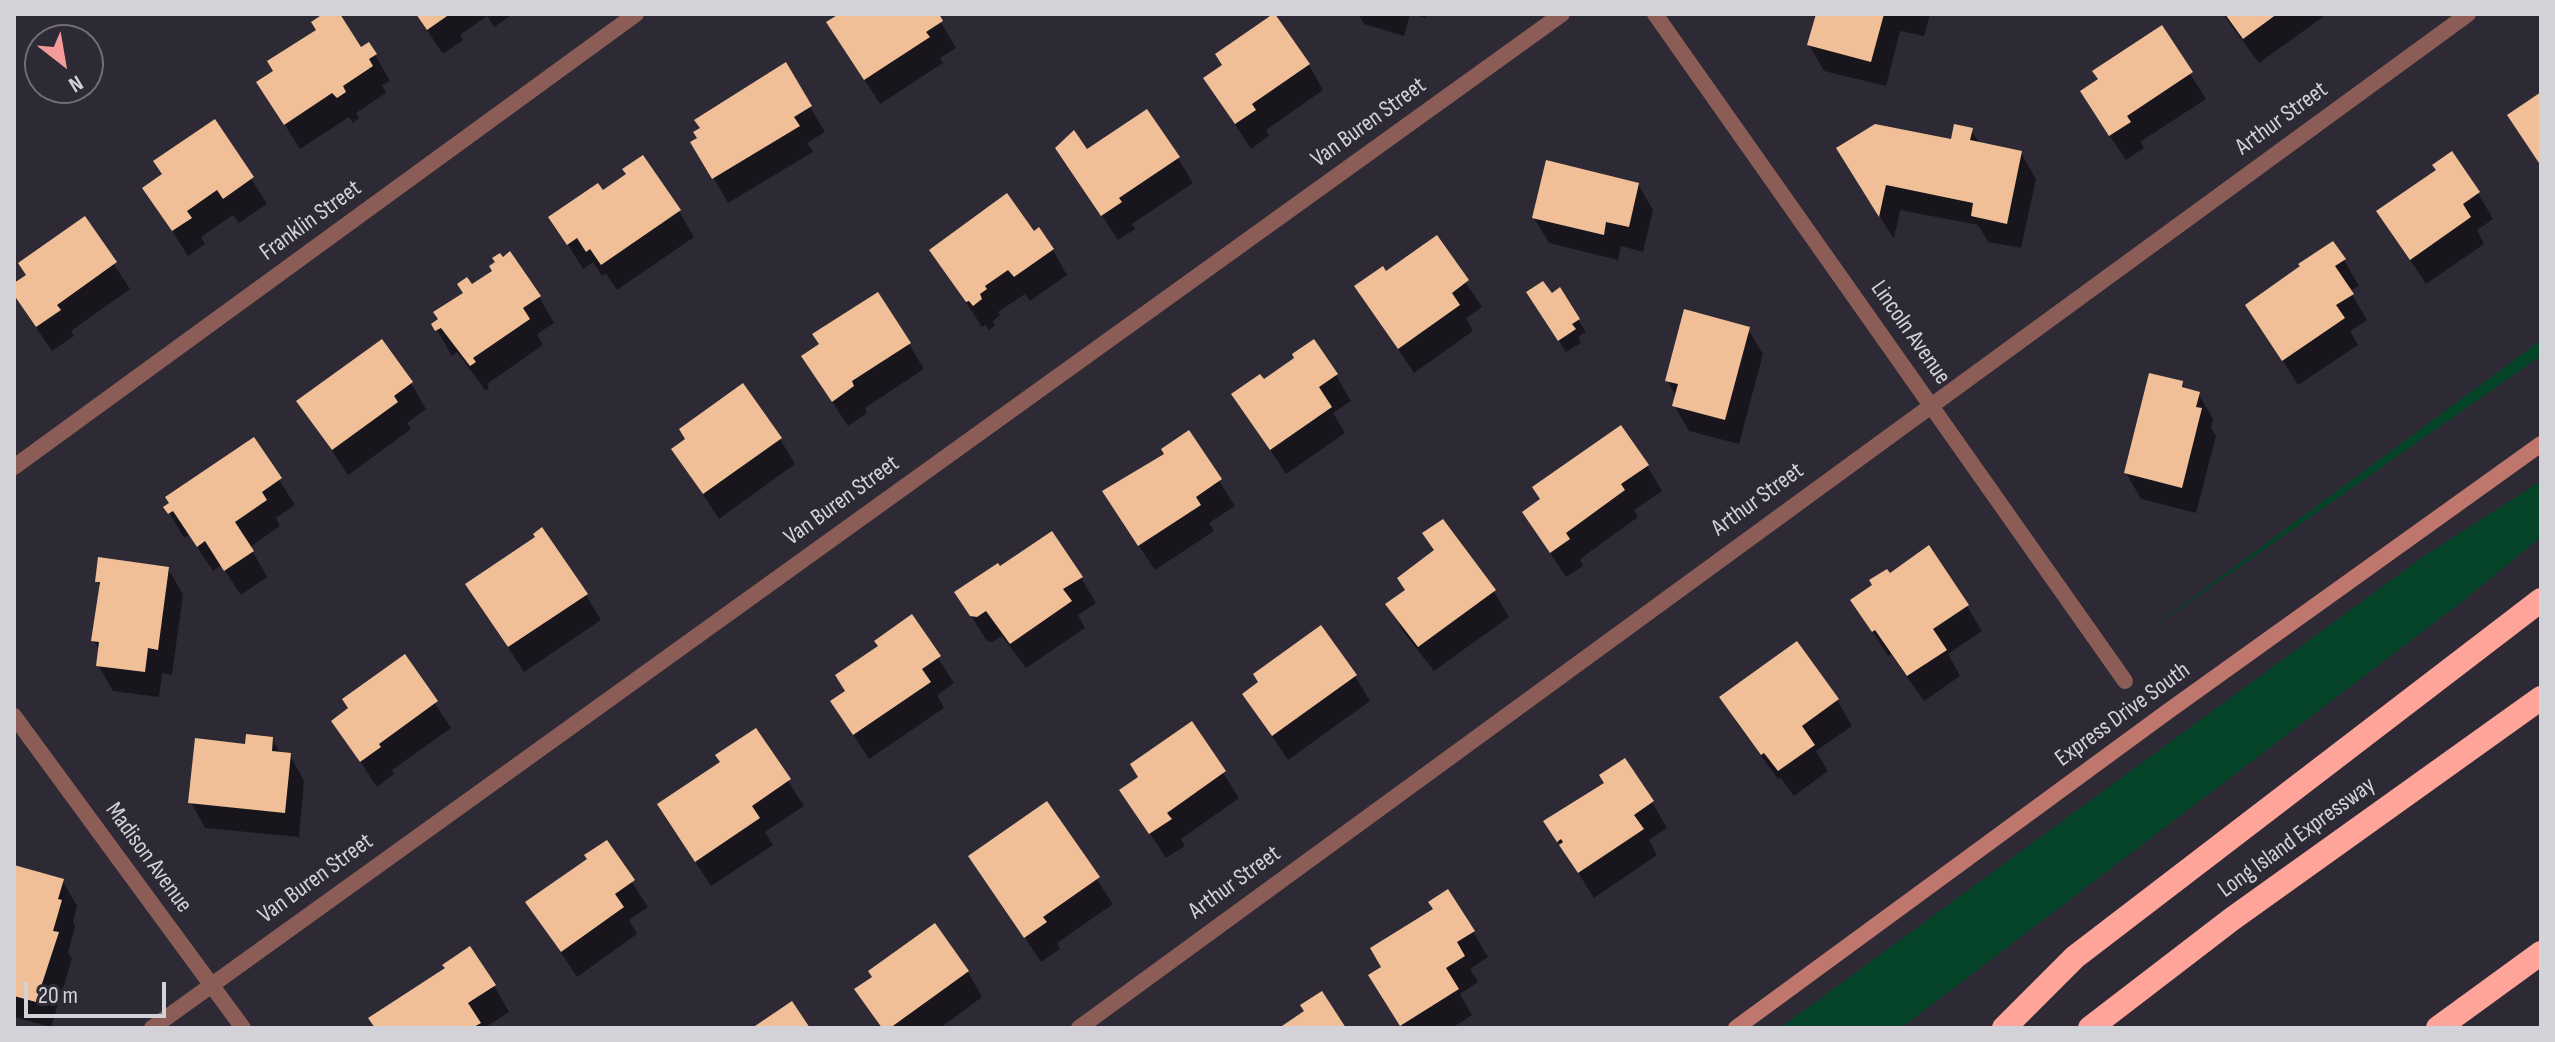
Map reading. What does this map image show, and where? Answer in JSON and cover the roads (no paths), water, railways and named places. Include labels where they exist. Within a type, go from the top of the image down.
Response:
[{"type":"highway","points":[[2004,1028],[2075,957],[2541,600]]},
{"type":"highway","name":"Long Island Expressway","points":[[2090,1028],[2232,919],[2541,698]]},
{"type":"highway","points":[[2438,1028],[2541,953]]},
{"type":"main road","name":"Express Drive South","points":[[1736,1028],[2154,721],[2541,444]]},
{"type":"street","name":"Franklin Street","points":[[14,467],[636,14]]},
{"type":"street","name":"Van Buren Street","points":[[152,1028],[1562,14]]},
{"type":"street","name":"Lincoln Avenue","points":[[1655,14],[2125,681]]},
{"type":"street","name":"Arthur Street","points":[[1079,1028],[2468,14]]},
{"type":"street","name":"Madison Avenue","points":[[14,716],[243,1028]]}]
